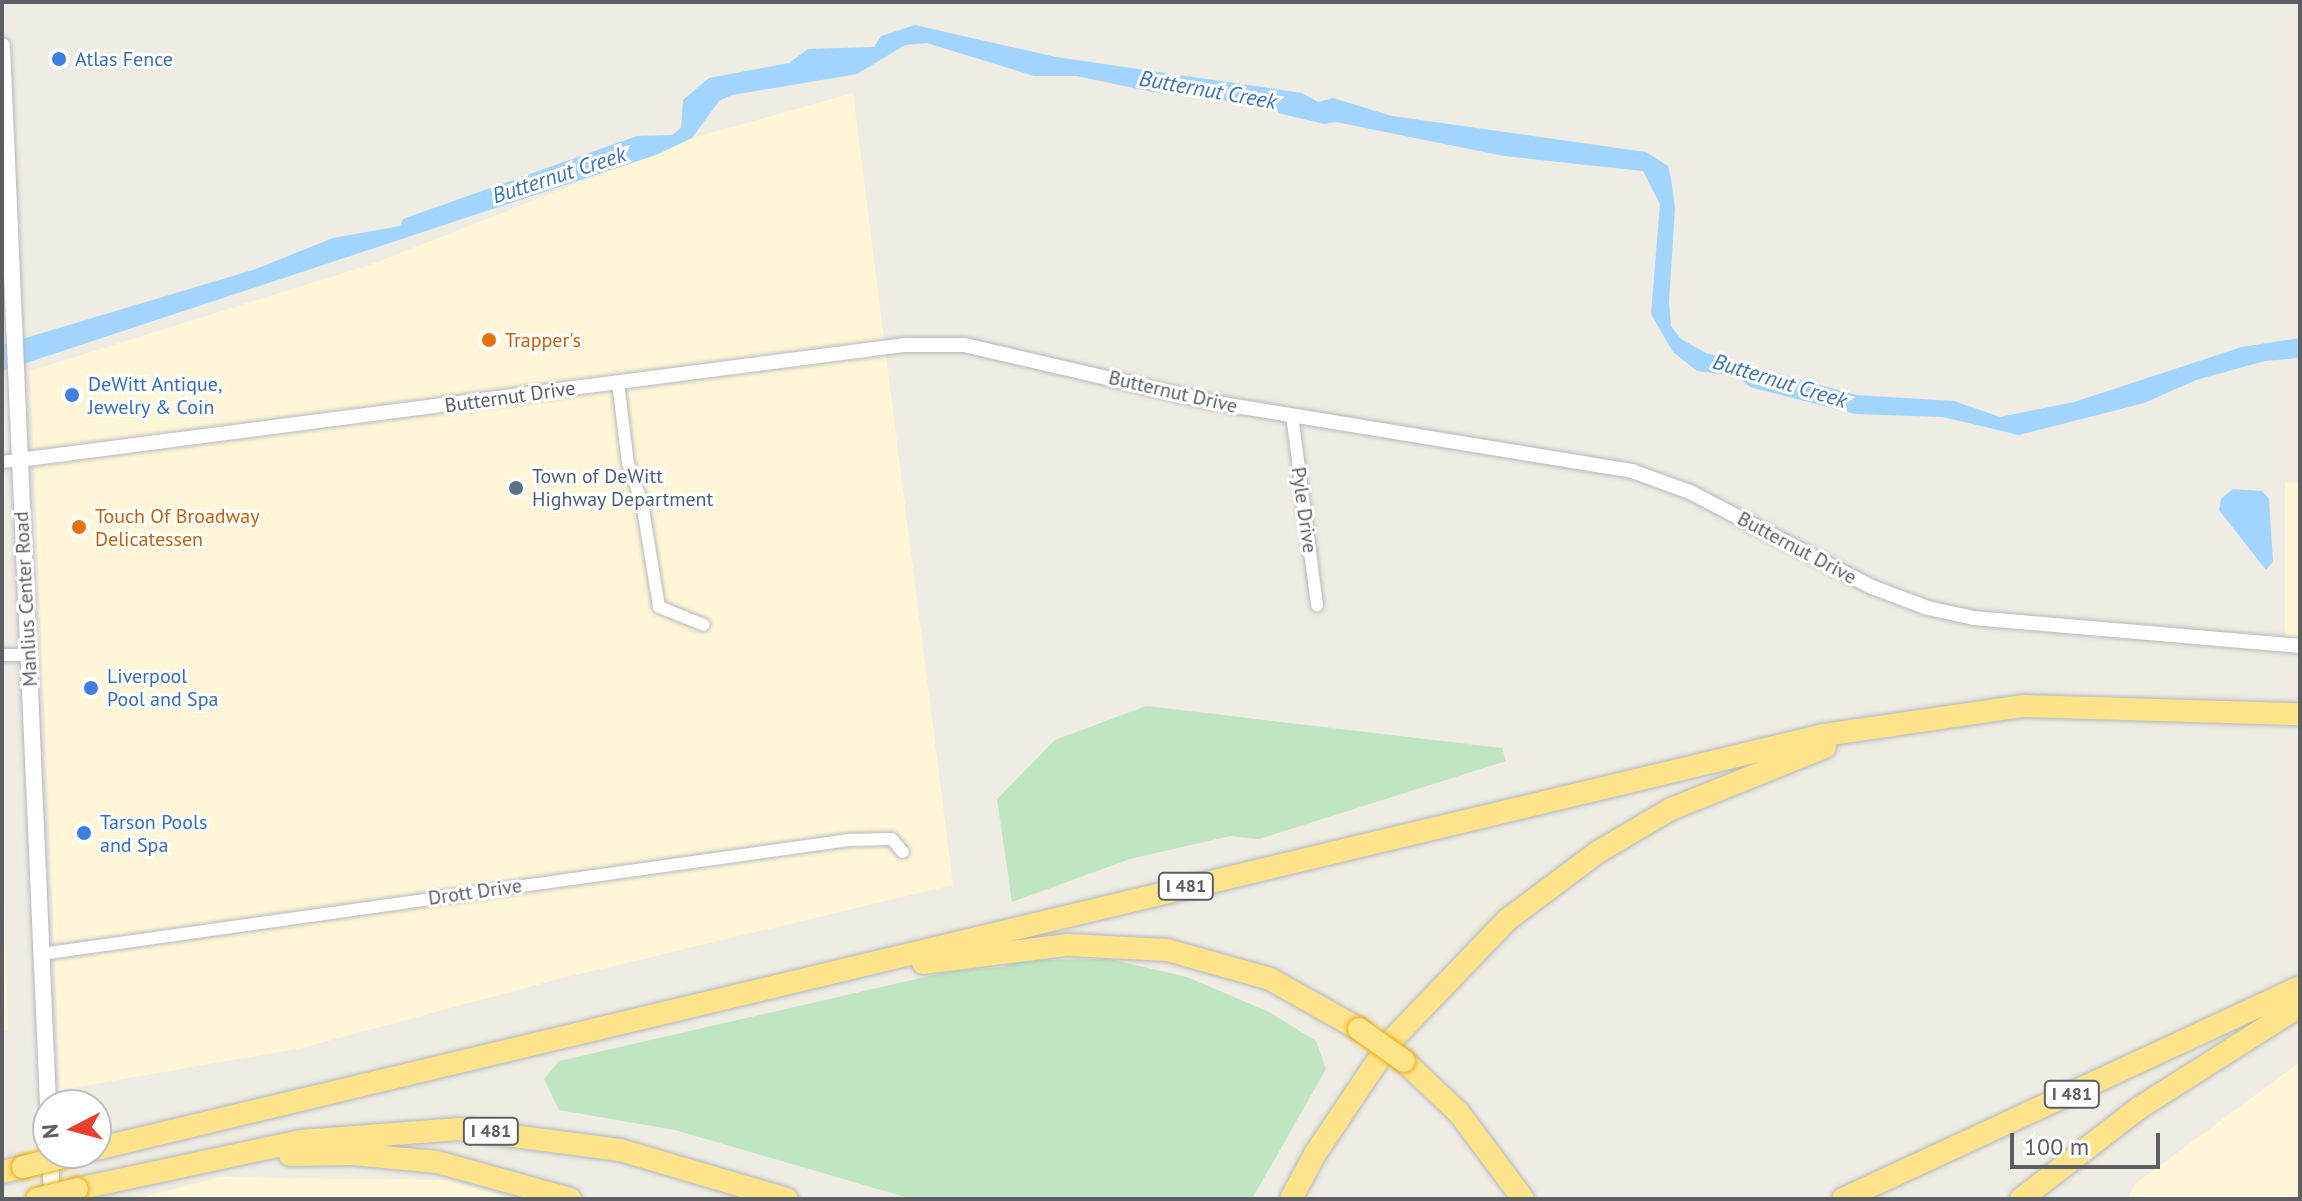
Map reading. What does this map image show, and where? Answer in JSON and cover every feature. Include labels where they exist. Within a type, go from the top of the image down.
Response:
[{"type":"highway","name":"I 481","points":[[112,1145],[797,983],[1576,793],[1878,727],[1936,716],[2107,705],[2300,714]]},
{"type":"highway","points":[[1291,1199],[1315,1154],[1391,1041],[1507,920],[1598,852],[1671,809],[1734,780],[1878,727]]},
{"type":"highway","points":[[797,983],[1009,949],[1124,945],[1167,950],[1270,979],[1359,1029],[1404,1061],[1459,1113],[1523,1199]]},
{"type":"highway","name":"I 481","points":[[1843,1199],[2300,987]]},
{"type":"highway","points":[[2021,1199],[2139,1108],[2300,1006]]},
{"type":"highway","name":"I 481","points":[[37,1199],[189,1163],[344,1135],[460,1129],[620,1150],[787,1199]]},
{"type":"highway","points":[[189,1163],[352,1154],[423,1160],[483,1172],[570,1199]]},
{"type":"highway","points":[[12,1170],[32,1165]]},
{"type":"main road","name":"Manlius Center Road","points":[[2,46],[14,325],[11,461],[28,655],[47,1089]]},
{"type":"main road","points":[[51,1169],[52,1199]]},
{"type":"street","name":"Butternut Drive","points":[[11,461],[934,344],[1005,351],[1211,402],[1632,471],[1690,492],[1872,587],[1928,608],[1974,618],[2300,646]]},
{"type":"street","points":[[618,382],[628,463],[642,503],[659,607],[704,625]]},
{"type":"street","name":"Pyle Drive","points":[[1292,415],[1317,605]]},
{"type":"street","points":[[2,655],[28,655]]},
{"type":"street","name":"Drott Drive","points":[[41,954],[849,840],[892,839],[903,852]]},
{"type":"shaded area","points":[[853,93],[953,885],[555,980],[302,1048],[60,1089],[30,371],[372,264],[692,138]]},
{"type":"shaded area","points":[[2285,483],[2300,483],[2300,639],[2285,639]]},
{"type":"shaded area","points":[[2,828],[8,1030],[2,1031]]},
{"type":"shaded area","points":[[2300,1062],[2300,1199],[2127,1199],[2135,1184]]},
{"type":"shaded area","points":[[221,1177],[449,1180],[513,1199],[135,1199]]},
{"type":"green space","points":[[1146,706],[1502,748],[1506,761],[1259,839],[1230,836],[1130,859],[1012,902],[997,799],[1055,740]]},
{"type":"green space","points":[[1109,959],[1187,977],[1267,1011],[1316,1041],[1326,1069],[1252,1199],[912,1199],[675,1130],[559,1110],[544,1079],[559,1061],[951,971],[1004,967],[1016,960]]},
{"type":"water","name":"Butternut Creek","points":[[915,25],[1056,57],[1302,93],[1318,102],[1333,98],[1392,116],[1646,152],[1668,166],[1671,179],[1675,208],[1669,302],[1671,326],[1681,339],[1706,353],[1856,395],[1954,401],[2000,417],[2074,402],[2242,347],[2300,338],[2300,358],[2265,361],[2196,380],[2144,403],[2019,435],[1943,417],[1855,414],[1750,387],[1736,376],[1697,371],[1673,352],[1651,314],[1660,204],[1643,171],[1504,156],[1336,122],[1324,124],[1211,97],[1152,92],[1077,76],[1034,76],[927,43],[905,45],[857,74],[732,95],[719,101],[692,138],[656,155],[2,371],[2,345],[256,269],[333,238],[400,226],[403,219],[637,136],[672,135],[681,128],[683,100],[709,78],[789,63],[808,49],[874,47],[881,36]]},
{"type":"water","points":[[2233,489],[2262,491],[2269,499],[2273,562],[2266,570],[2219,510],[2221,499]]},
{"type":"place","name":"Atlas Fence","points":[[59,59]]},
{"type":"place","name":"Trapper's","points":[[489,340]]},
{"type":"place","name":"DeWitt Antique, Jewelry & Coin","points":[[72,395]]},
{"type":"place","name":"Town of DeWitt Highway Department","points":[[516,488]]},
{"type":"place","name":"Touch Of Broadway Delicatessen","points":[[79,527]]},
{"type":"place","name":"Liverpool Pool and Spa","points":[[91,688]]},
{"type":"place","name":"Tarson Pools and Spa","points":[[84,833]]}]
